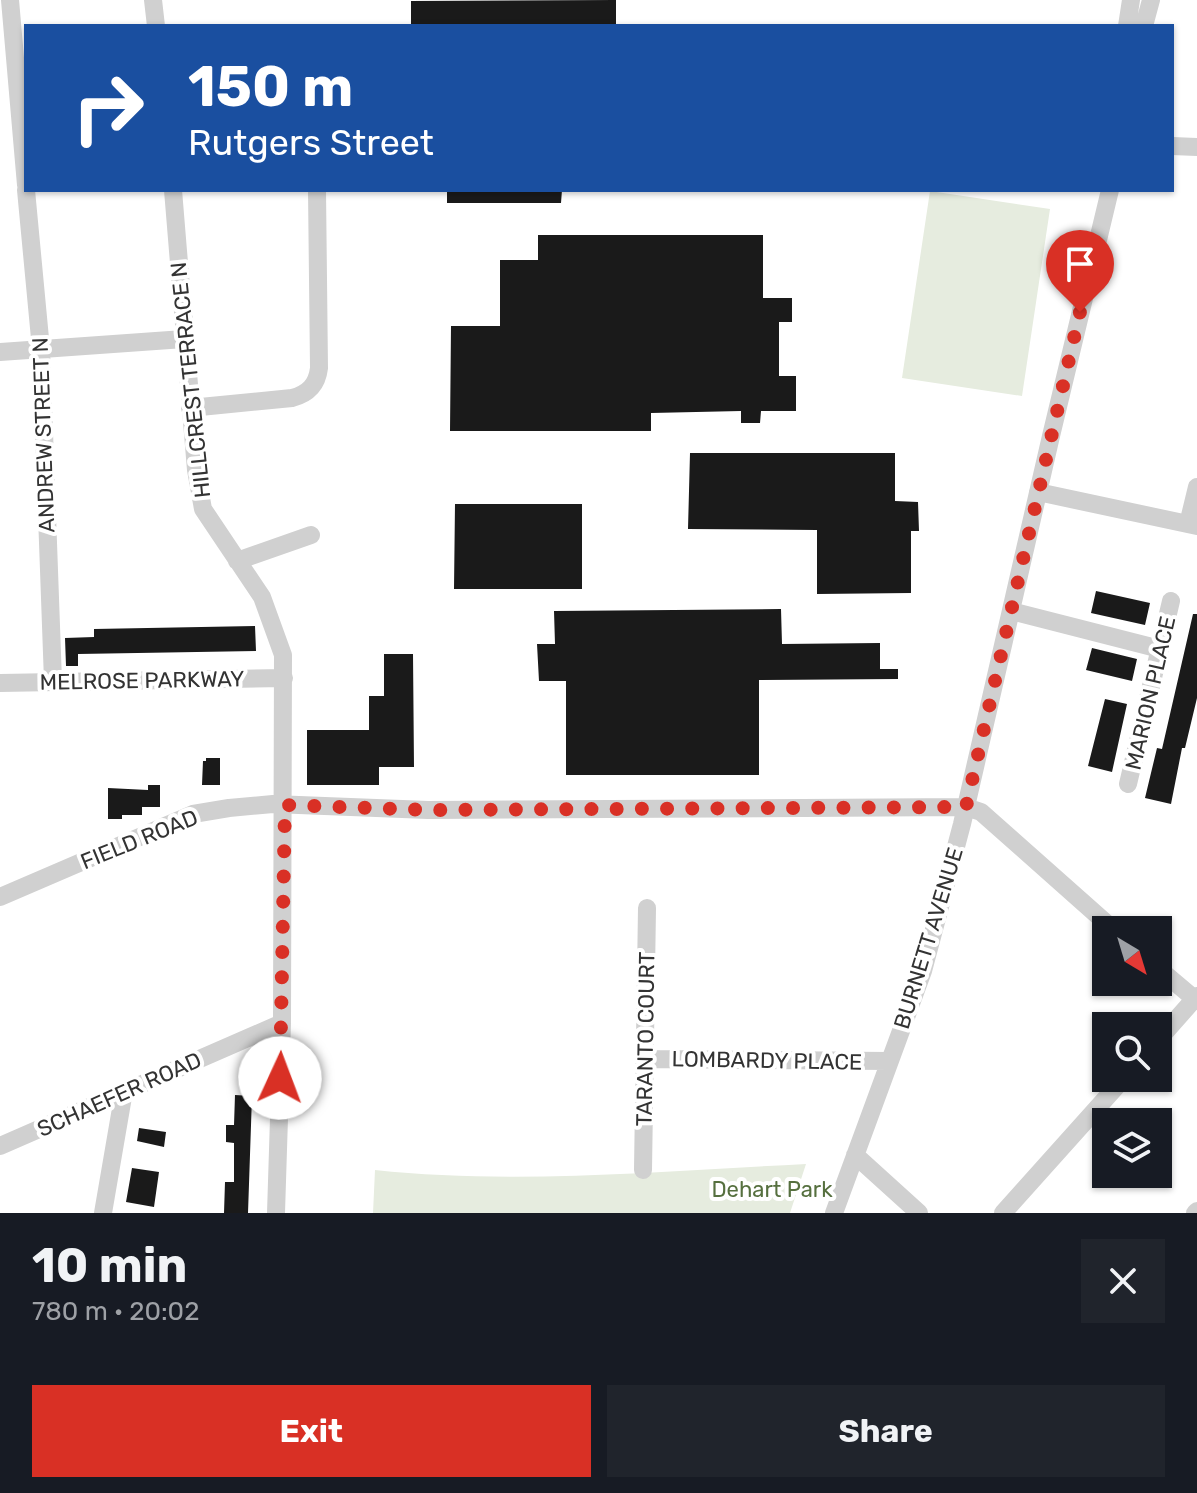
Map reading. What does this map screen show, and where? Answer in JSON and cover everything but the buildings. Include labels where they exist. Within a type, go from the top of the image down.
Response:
[{"type":"street","name":"ANDREW STREET N","points":[[10,0],[24,164]]},
{"type":"street","points":[[153,0],[156,24]]},
{"type":"street","points":[[1127,24],[1131,0]]},
{"type":"street","points":[[1145,24],[1151,0]]},
{"type":"street","points":[[1174,146],[1197,147]]},
{"type":"street","name":"ANDREW STREET N","points":[[26,192],[41,349],[53,681]]},
{"type":"street","name":"HILLCREST TERRACE N","points":[[173,192],[190,408],[203,509],[262,597],[281,644],[285,805],[276,1213]]},
{"type":"street","points":[[190,408],[292,398],[301,396],[315,384],[319,368],[317,192]]},
{"type":"street","name":"BURNETT AVENUE","points":[[834,1213],[923,971],[966,807],[1110,192]]},
{"type":"street","points":[[0,352],[184,339]]},
{"type":"street","points":[[1038,492],[1193,525],[1197,487]]},
{"type":"street","points":[[237,561],[311,535]]},
{"type":"street","name":"MARION PLACE","points":[[1128,784],[1171,601]]},
{"type":"street","points":[[1011,611],[1160,649]]},
{"type":"street","name":"MELROSE PARKWAY","points":[[0,683],[284,678]]},
{"type":"street","name":"FIELD ROAD","points":[[0,897],[193,814],[229,808],[285,805],[428,810],[966,807]]},
{"type":"street","points":[[966,807],[981,812],[1098,916]]},
{"type":"street","name":"TARANTO COURT","points":[[643,1170],[647,908]]},
{"type":"street","points":[[1172,979],[1196,999],[1172,1025]]},
{"type":"street","name":"SCHAEFER ROAD","points":[[0,1146],[282,1023]]},
{"type":"street","name":"LOMBARDY PLACE","points":[[646,1059],[889,1061]]},
{"type":"street","points":[[103,1213],[124,1091]]},
{"type":"street","points":[[1003,1213],[1111,1092]]},
{"type":"street","points":[[855,1155],[919,1213]]},
{"type":"green space","points":[[930,192],[1050,209],[1022,396],[902,378]]},
{"type":"green space","name":"Dehart Park","points":[[806,1164],[790,1213],[373,1213],[375,1170],[536,1177]]},
{"type":"route","points":[[280,1078],[285,805],[428,810],[966,807],[1080,312]]}]
